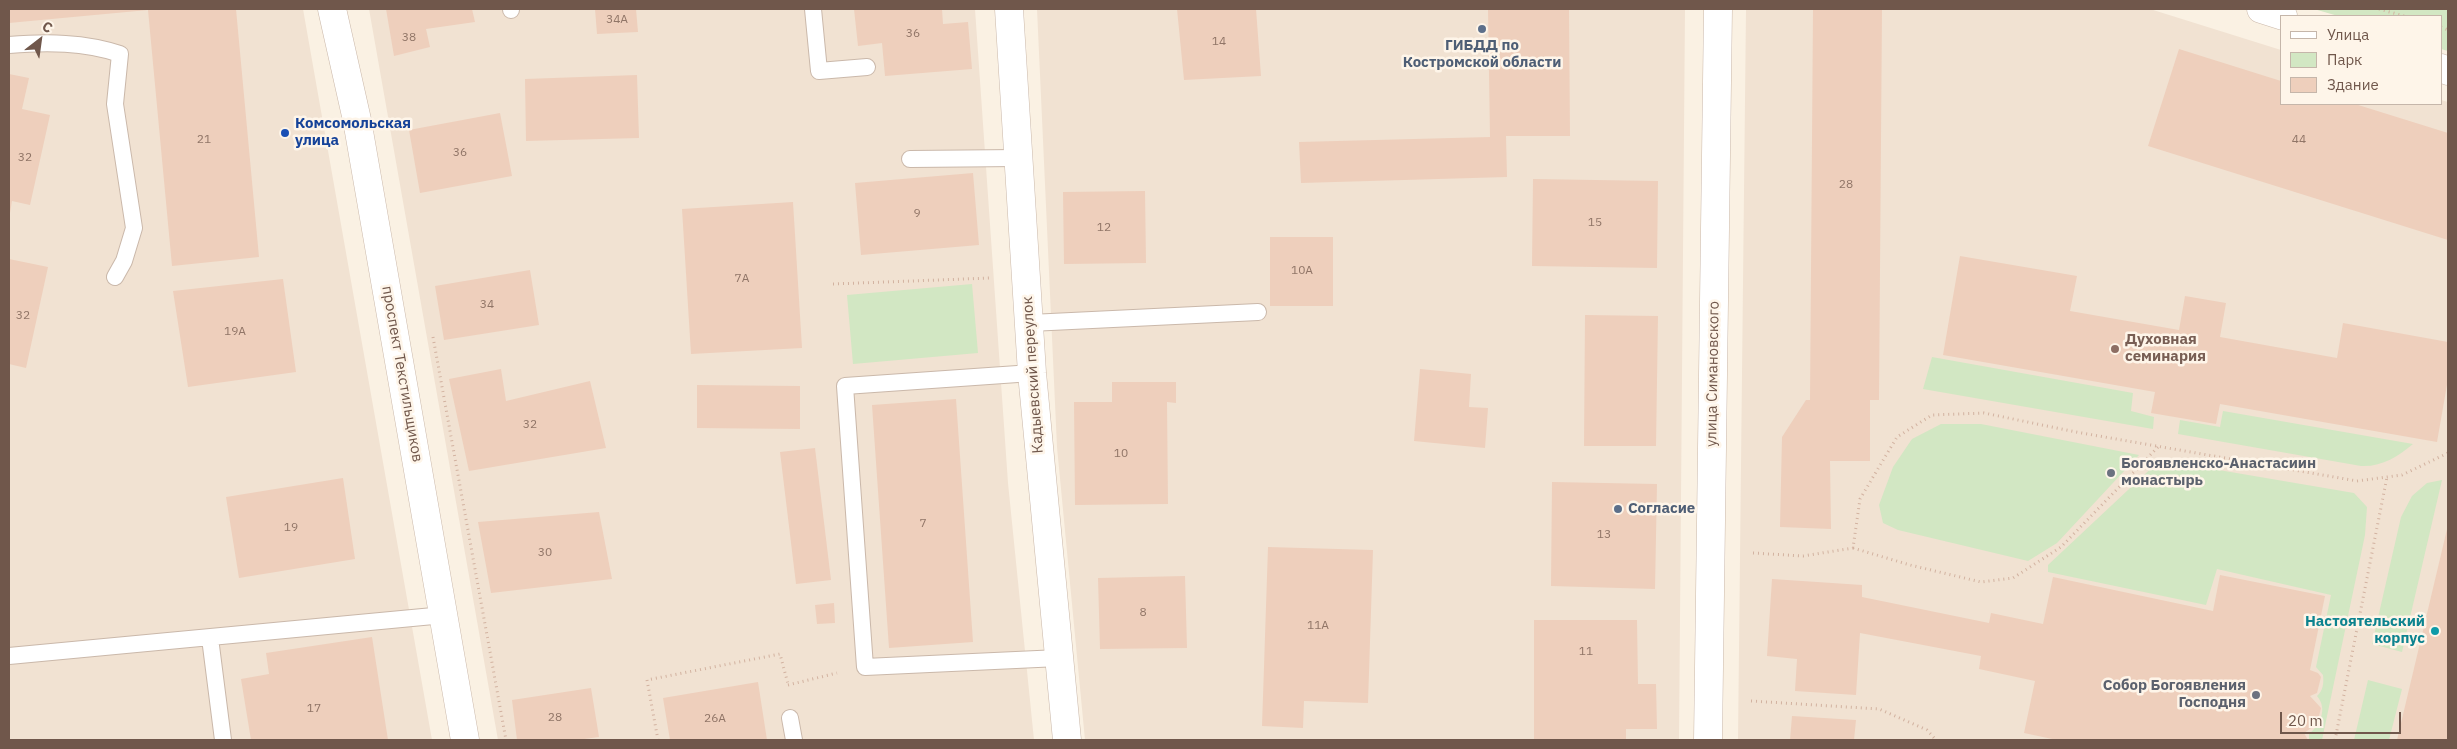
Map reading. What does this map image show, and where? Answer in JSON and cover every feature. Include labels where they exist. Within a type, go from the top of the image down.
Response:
[{"type":"street","name":"проспект Текстильщиков","points":[[332,9],[357,120],[465,740]]},
{"type":"street","name":"Кадыевский переулок","points":[[1009,9],[1032,373],[1067,740]]},
{"type":"street","name":"улица Симановского","points":[[1708,740],[1718,9]]},
{"type":"street","points":[[2261,9],[2280,15]]},
{"type":"lane","points":[[813,9],[819,71],[867,67]]},
{"type":"lane","points":[[9,45],[50,42],[100,47],[120,54],[115,104],[134,228],[124,261],[115,277]]},
{"type":"lane","points":[[910,159],[1018,158]]},
{"type":"lane","points":[[1030,323],[1258,312]]},
{"type":"lane","points":[[1032,373],[845,386],[865,666],[1058,658]]},
{"type":"lane","points":[[9,656],[444,615]]},
{"type":"lane","points":[[210,638],[223,740]]},
{"type":"lane","points":[[790,718],[794,740]]},
{"type":"path","points":[[2379,9],[2400,15]]},
{"type":"path","points":[[833,284],[1026,276]]},
{"type":"path","points":[[1852,548],[1860,500],[1897,437],[1932,415],[1984,413],[2357,481],[2402,475],[2448,453]]},
{"type":"path","points":[[1753,553],[1803,556],[1852,548],[1910,565],[1982,582],[2013,578],[2061,547],[2159,446]]},
{"type":"path","points":[[2335,740],[2387,477]]},
{"type":"path","points":[[657,739],[647,680],[780,654],[788,684],[790,718]]},
{"type":"path","points":[[788,684],[865,666]]},
{"type":"path","points":[[1751,701],[1879,709],[1927,730],[1936,740]]},
{"type":"shaded area","points":[[9,9],[303,9],[432,740],[9,740]]},
{"type":"shaded area","points":[[369,9],[975,9],[1008,483],[1034,740],[498,740]]},
{"type":"shaded area","points":[[1037,9],[1685,9],[1679,740],[1085,740],[1057,447]]},
{"type":"shaded area","name":"Богоявленско-Анастасиин монастырь","points":[[1746,9],[2150,9],[2280,50],[2280,105],[2442,105],[2442,100],[2448,102],[2448,740],[1738,740]]},
{"type":"green space","points":[[2314,9],[2448,9],[2448,51],[2442,49],[2442,15],[2335,15]]},
{"type":"green space","points":[[972,284],[978,353],[853,364],[847,295]]},
{"type":"green space","points":[[1932,357],[2133,393],[2131,411],[2154,417],[2153,429],[1923,389]]},
{"type":"green space","points":[[2223,411],[2413,444],[2382,463],[2361,466],[2178,434],[2180,420],[2220,427]]},
{"type":"green space","points":[[1941,424],[1981,424],[2139,455],[2057,543],[2028,561],[1898,530],[1883,523],[1879,505],[1893,467],[1912,439]]},
{"type":"green space","points":[[2160,460],[2354,493],[2367,507],[2365,535],[2322,740],[2309,740],[2309,734],[2319,721],[2322,711],[2322,706],[2317,696],[2323,687],[2323,675],[2316,667],[2331,595],[2217,569],[2206,605],[2048,572],[2048,565]]},
{"type":"green space","points":[[2442,480],[2402,652],[2372,644],[2401,517],[2412,496],[2427,483]]},
{"type":"green space","points":[[2368,680],[2402,689],[2389,740],[2354,740]]},
{"type":"building","points":[[9,9],[236,9],[259,257],[172,266],[148,10],[9,23]]},
{"type":"building","points":[[386,9],[472,9],[475,22],[426,29],[430,47],[394,56]]},
{"type":"building","points":[[595,9],[636,9],[638,32],[597,34]]},
{"type":"building","points":[[854,9],[942,9],[943,24],[968,22],[972,69],[885,76],[882,43],[858,46]]},
{"type":"building","points":[[1177,9],[1256,9],[1261,76],[1184,80]]},
{"type":"building","points":[[1488,9],[1569,9],[1570,136],[1506,136],[1507,177],[1301,183],[1299,142],[1490,137]]},
{"type":"building","points":[[1813,9],[1882,9],[1879,400],[1870,400],[1870,461],[1830,461],[1831,529],[1780,527],[1782,437],[1806,400],[1810,400]]},
{"type":"building","points":[[2179,49],[2280,81],[2280,105],[2358,105],[2448,133],[2448,240],[2148,146]]},
{"type":"building","points":[[9,74],[29,78],[22,109],[50,115],[30,205],[12,201],[10,213]]},
{"type":"building","points":[[637,75],[639,138],[526,141],[525,79]]},
{"type":"building","points":[[500,113],[512,176],[420,193],[409,130]]},
{"type":"building","points":[[973,173],[979,245],[861,255],[855,183]]},
{"type":"building","points":[[1533,179],[1658,181],[1657,268],[1532,266]]},
{"type":"building","points":[[1145,191],[1146,263],[1064,264],[1063,192]]},
{"type":"building","points":[[793,202],[802,348],[691,354],[682,209]]},
{"type":"building","points":[[1270,237],[1333,237],[1333,306],[1270,306]]},
{"type":"building","name":"Духовная семинария","points":[[1960,256],[2077,276],[2070,311],[2179,330],[2185,296],[2226,303],[2220,337],[2337,358],[2343,323],[2448,342],[2448,379],[2437,442],[2220,404],[2216,424],[2151,413],[2155,392],[1943,355]]},
{"type":"building","points":[[9,259],[48,267],[26,368],[9,364]]},
{"type":"building","points":[[530,270],[539,325],[444,340],[435,286]]},
{"type":"building","points":[[283,279],[296,372],[188,387],[173,291]]},
{"type":"building","points":[[1585,315],[1658,316],[1656,446],[1584,446]]},
{"type":"building","points":[[501,369],[506,401],[590,381],[606,448],[469,471],[449,379]]},
{"type":"building","points":[[1420,369],[1471,374],[1469,407],[1488,408],[1485,448],[1414,441]]},
{"type":"building","points":[[1112,382],[1176,382],[1176,403],[1167,402],[1168,504],[1075,505],[1074,402],[1112,402]]},
{"type":"building","points":[[697,385],[800,386],[800,429],[697,428]]},
{"type":"building","points":[[956,399],[973,642],[889,648],[872,405]]},
{"type":"building","points":[[815,448],[831,580],[796,584],[780,452]]},
{"type":"building","points":[[343,478],[355,559],[239,578],[226,497]]},
{"type":"building","points":[[1552,482],[1657,484],[1655,589],[1551,586]]},
{"type":"building","points":[[599,512],[612,579],[491,593],[478,522]]},
{"type":"building","name":"Настоятельский корпус","points":[[2448,525],[2448,740],[2397,740]]},
{"type":"building","points":[[1268,547],[1373,550],[1368,703],[1304,701],[1303,728],[1262,726]]},
{"type":"building","points":[[2220,575],[2325,596],[2310,670],[2318,673],[2321,677],[2317,693],[2310,696],[2321,708],[2317,724],[2304,733],[2308,740],[2057,740],[2024,733],[2035,681],[1979,669],[1981,656],[1860,633],[1856,695],[1795,691],[1797,659],[1767,656],[1772,579],[1862,585],[1862,597],[1989,623],[1991,613],[2043,624],[2053,577],[2213,611]]},
{"type":"building","points":[[1185,576],[1187,648],[1100,649],[1098,578]]},
{"type":"building","points":[[834,603],[835,623],[817,624],[815,605]]},
{"type":"building","points":[[1534,620],[1637,620],[1638,684],[1656,684],[1657,729],[1626,729],[1626,740],[1534,740]]},
{"type":"building","points":[[372,637],[388,740],[251,740],[241,679],[269,674],[266,653]]},
{"type":"building","points":[[758,682],[767,740],[670,740],[663,698]]},
{"type":"building","points":[[591,688],[599,737],[577,740],[517,740],[512,700]]},
{"type":"building","points":[[1792,716],[1856,720],[1854,740],[1790,740]]},
{"type":"place","name":"ГИБДД по Костромской области","points":[[1482,29]]},
{"type":"place","name":"Комсомольская улица","points":[[285,133]]},
{"type":"place","name":"Духовная семинария","points":[[2115,349]]},
{"type":"place","name":"Богоявленско-Анастасиин монастырь","points":[[2111,473]]},
{"type":"place","name":"Согласие","points":[[1618,509]]},
{"type":"place","name":"Настоятельский корпус","points":[[2435,631]]},
{"type":"place","name":"Собор Богоявления Господня","points":[[2256,695]]}]
